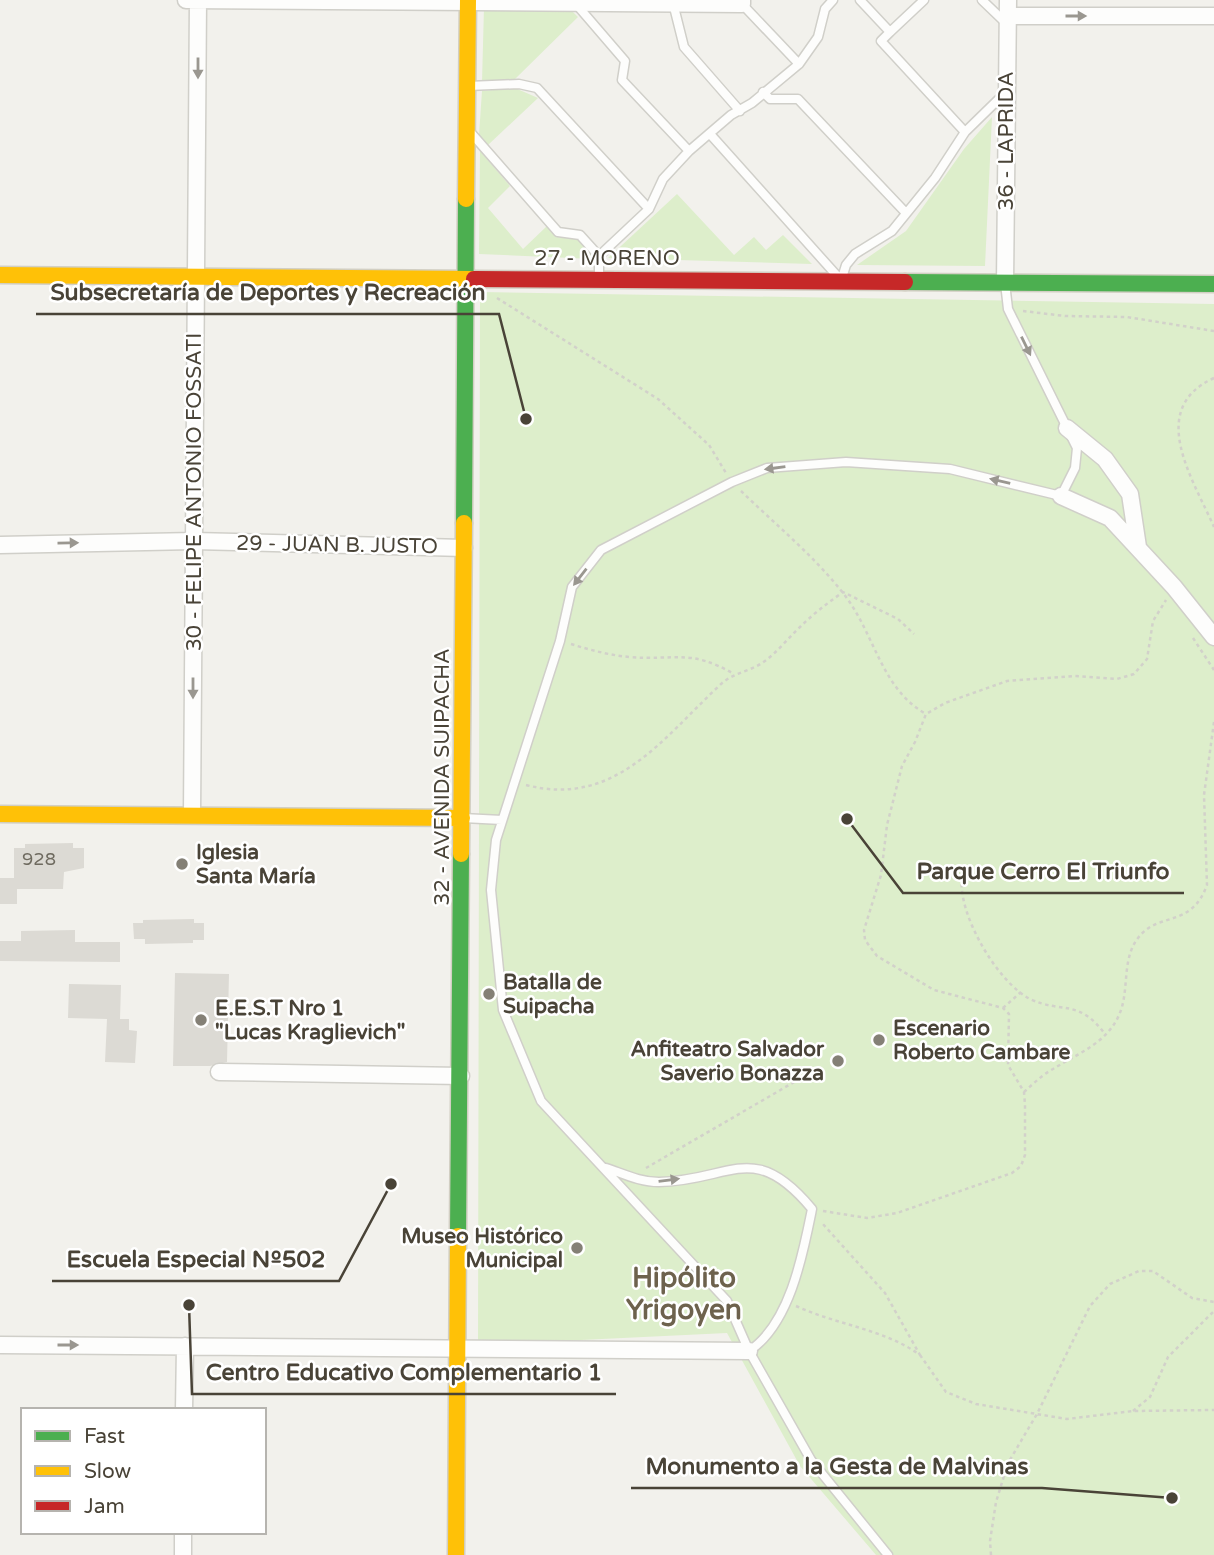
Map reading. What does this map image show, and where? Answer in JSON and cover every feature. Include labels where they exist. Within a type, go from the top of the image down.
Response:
[{"type":"street","points":[[186,0],[742,2]]},
{"type":"street","name":"30 - FELIPE ANTONIO FOSSATI","points":[[192,816],[198,0]]},
{"type":"street","name":"32 - AVENIDA SUIPACHA","points":[[456,1555],[468,1]]},
{"type":"street","points":[[1008,13],[1214,16]]},
{"type":"street","name":"36 - LAPRIDA","points":[[1005,283],[1008,13]]},
{"type":"street","name":"27 - MORENO","points":[[0,275],[1214,284]]},
{"type":"street","points":[[1067,428],[1104,459],[1130,494],[1138,547]]},
{"type":"street","points":[[1061,496],[1110,517],[1174,587],[1214,637]]},
{"type":"street","name":"29 - JUAN B. JUSTO","points":[[0,545],[194,541],[464,548]]},
{"type":"street","points":[[0,814],[462,818]]},
{"type":"street","points":[[219,1072],[461,1076]]},
{"type":"street","points":[[0,1345],[749,1351]]},
{"type":"street","points":[[184,1408],[185,1346]]},
{"type":"street","points":[[183,1534],[183,1555]]},
{"type":"lane","points":[[599,256],[649,209],[663,179],[690,151],[799,64],[818,37],[825,9],[833,0]]},
{"type":"lane","points":[[860,0],[890,32]]},
{"type":"lane","points":[[924,0],[881,41],[965,132]]},
{"type":"lane","points":[[982,0],[1008,13]]},
{"type":"lane","points":[[742,2],[799,64]]},
{"type":"lane","points":[[575,3],[625,61],[622,80],[690,151]]},
{"type":"lane","points":[[673,3],[684,47],[740,111]]},
{"type":"lane","points":[[468,86],[519,84],[537,88],[649,209]]},
{"type":"lane","points":[[763,92],[770,99],[798,99],[905,213]]},
{"type":"lane","points":[[841,281],[846,265],[855,254],[892,231],[935,178],[965,132],[1006,92]]},
{"type":"lane","points":[[467,129],[558,232],[580,235],[599,256],[599,279]]},
{"type":"lane","points":[[710,134],[841,281]]},
{"type":"lane","points":[[888,1555],[811,1460],[749,1351],[727,1301],[541,1101],[503,1010],[491,890],[496,840],[560,641],[572,587],[601,550],[732,482],[767,468],[846,462],[950,469],[1061,496],[1075,468],[1077,448],[1008,309],[1005,283]]},
{"type":"lane","points":[[462,818],[502,820]]},
{"type":"lane","points":[[603,1167],[642,1181],[672,1181],[748,1166],[784,1180],[812,1209],[802,1259],[786,1301],[760,1345],[749,1351]]},
{"type":"path","points":[[489,293],[658,399],[709,445],[732,482],[843,592],[876,647],[886,674],[898,693],[909,705],[926,714]]},
{"type":"path","points":[[1008,309],[1065,316],[1127,317],[1214,331]]},
{"type":"path","points":[[1214,378],[1195,390],[1179,411],[1177,430],[1188,468],[1214,527]]},
{"type":"path","points":[[812,1209],[867,1218],[897,1213],[1012,1172],[1021,1166],[1026,1155],[1024,1092],[1008,1065],[1009,1014],[1003,1008],[934,990],[877,956],[865,940],[864,930],[881,874],[893,794],[902,766],[926,714],[945,703],[1007,681],[1074,676],[1117,679],[1134,674],[1147,659],[1153,621],[1174,587]]},
{"type":"path","points":[[843,592],[898,618],[914,634]]},
{"type":"path","points":[[513,781],[548,790],[567,791],[605,782],[636,764],[734,674],[760,665],[815,612],[843,592]]},
{"type":"path","points":[[560,641],[629,657],[685,655],[717,665],[734,674]]},
{"type":"path","points":[[1024,1092],[1105,1034],[1120,1014],[1130,951],[1138,937],[1147,929],[1175,919],[1196,906],[1207,884],[1204,795],[1214,722]]},
{"type":"path","points":[[962,877],[960,893],[970,922],[983,947],[1021,992],[1037,1001],[1082,1012],[1105,1034]]},
{"type":"path","points":[[1003,1008],[1021,992]]},
{"type":"path","points":[[631,1177],[808,1074]]},
{"type":"path","points":[[812,1209],[832,1236],[885,1293],[920,1355],[946,1392],[960,1399],[1067,1419],[1133,1411],[1214,1410]]},
{"type":"path","points":[[991,1555],[990,1541],[996,1502],[1008,1463],[1037,1414],[1090,1306],[1110,1284],[1139,1271],[1153,1271],[1192,1298],[1214,1302]]},
{"type":"path","points":[[786,1301],[851,1328],[890,1336],[920,1355]]},
{"type":"path","points":[[1133,1411],[1150,1397],[1168,1357],[1214,1311]]},
{"type":"green space","points":[[484,7],[569,8],[578,17],[513,81],[482,82]]},
{"type":"green space","points":[[515,88],[538,98],[488,145],[479,135],[482,91]]},
{"type":"green space","points":[[992,117],[985,266],[857,265],[906,231],[964,149]]},
{"type":"green space","points":[[480,151],[510,186],[488,208],[523,249],[547,226],[556,237],[578,239],[594,255],[593,259],[479,254]]},
{"type":"green space","points":[[677,194],[734,255],[754,237],[766,250],[783,235],[812,264],[608,258]]},
{"type":"green space","points":[[480,292],[1214,304],[1214,1555],[876,1555],[800,1466],[727,1333],[478,1345]]},
{"type":"building","points":[[73,843],[73,848],[84,848],[84,868],[64,872],[63,889],[17,889],[17,904],[0,904],[0,878],[14,878],[14,848],[25,848],[25,844]]},
{"type":"building","name":"E.E.S.T Nro 1 \"Lucas Kraglievich\"","points":[[194,919],[194,923],[204,923],[204,940],[193,940],[193,943],[145,944],[145,939],[134,939],[133,923],[143,923],[143,920]]},
{"type":"building","points":[[75,930],[75,942],[120,942],[120,962],[0,961],[0,941],[21,941],[21,931]]},
{"type":"building","name":"E.E.S.T Nro 1 \"Lucas Kraglievich\"","points":[[175,973],[229,974],[227,1062],[210,1066],[173,1066]]},
{"type":"building","points":[[69,984],[121,985],[120,1019],[129,1019],[129,1030],[137,1031],[135,1063],[105,1062],[107,1019],[68,1018]]},
{"type":"traffic: fast","points":[[464,523],[466,199]]},
{"type":"traffic: fast","points":[[905,282],[1214,284]]},
{"type":"traffic: fast","points":[[458,1236],[461,854]]},
{"type":"traffic: slow","points":[[466,199],[468,0]]},
{"type":"traffic: slow","points":[[0,275],[474,279]]},
{"type":"traffic: slow","points":[[461,854],[464,523]]},
{"type":"traffic: slow","points":[[0,814],[462,818]]},
{"type":"traffic: slow","points":[[456,1555],[458,1236]]},
{"type":"traffic: jam","points":[[474,279],[905,282]]},
{"type":"place","name":"Subsecretaría de Deportes y Recreación","points":[[526,419]]},
{"type":"place","name":"Parque Cerro El Triunfo","points":[[847,819]]},
{"type":"place","name":"Iglesia Santa María","points":[[182,864]]},
{"type":"place","name":"Batalla de Suipacha","points":[[489,994]]},
{"type":"place","name":"E.E.S.T Nro 1 \"Lucas Kraglievich\"","points":[[201,1020]]},
{"type":"place","name":"Escenario Roberto Cambare","points":[[879,1040]]},
{"type":"place","name":"Anfiteatro Salvador Saverio Bonazza","points":[[838,1061]]},
{"type":"place","name":"Escuela Especial Nº502","points":[[391,1184]]},
{"type":"place","name":"Museo Histórico Municipal","points":[[577,1248]]},
{"type":"place","name":"Centro Educativo Complementario 1","points":[[189,1305]]},
{"type":"place","name":"Monumento a la Gesta de Malvinas","points":[[1172,1498]]},
{"type":"district","name":"Hipólito Yrigoyen","points":[[684,1294]]}]
